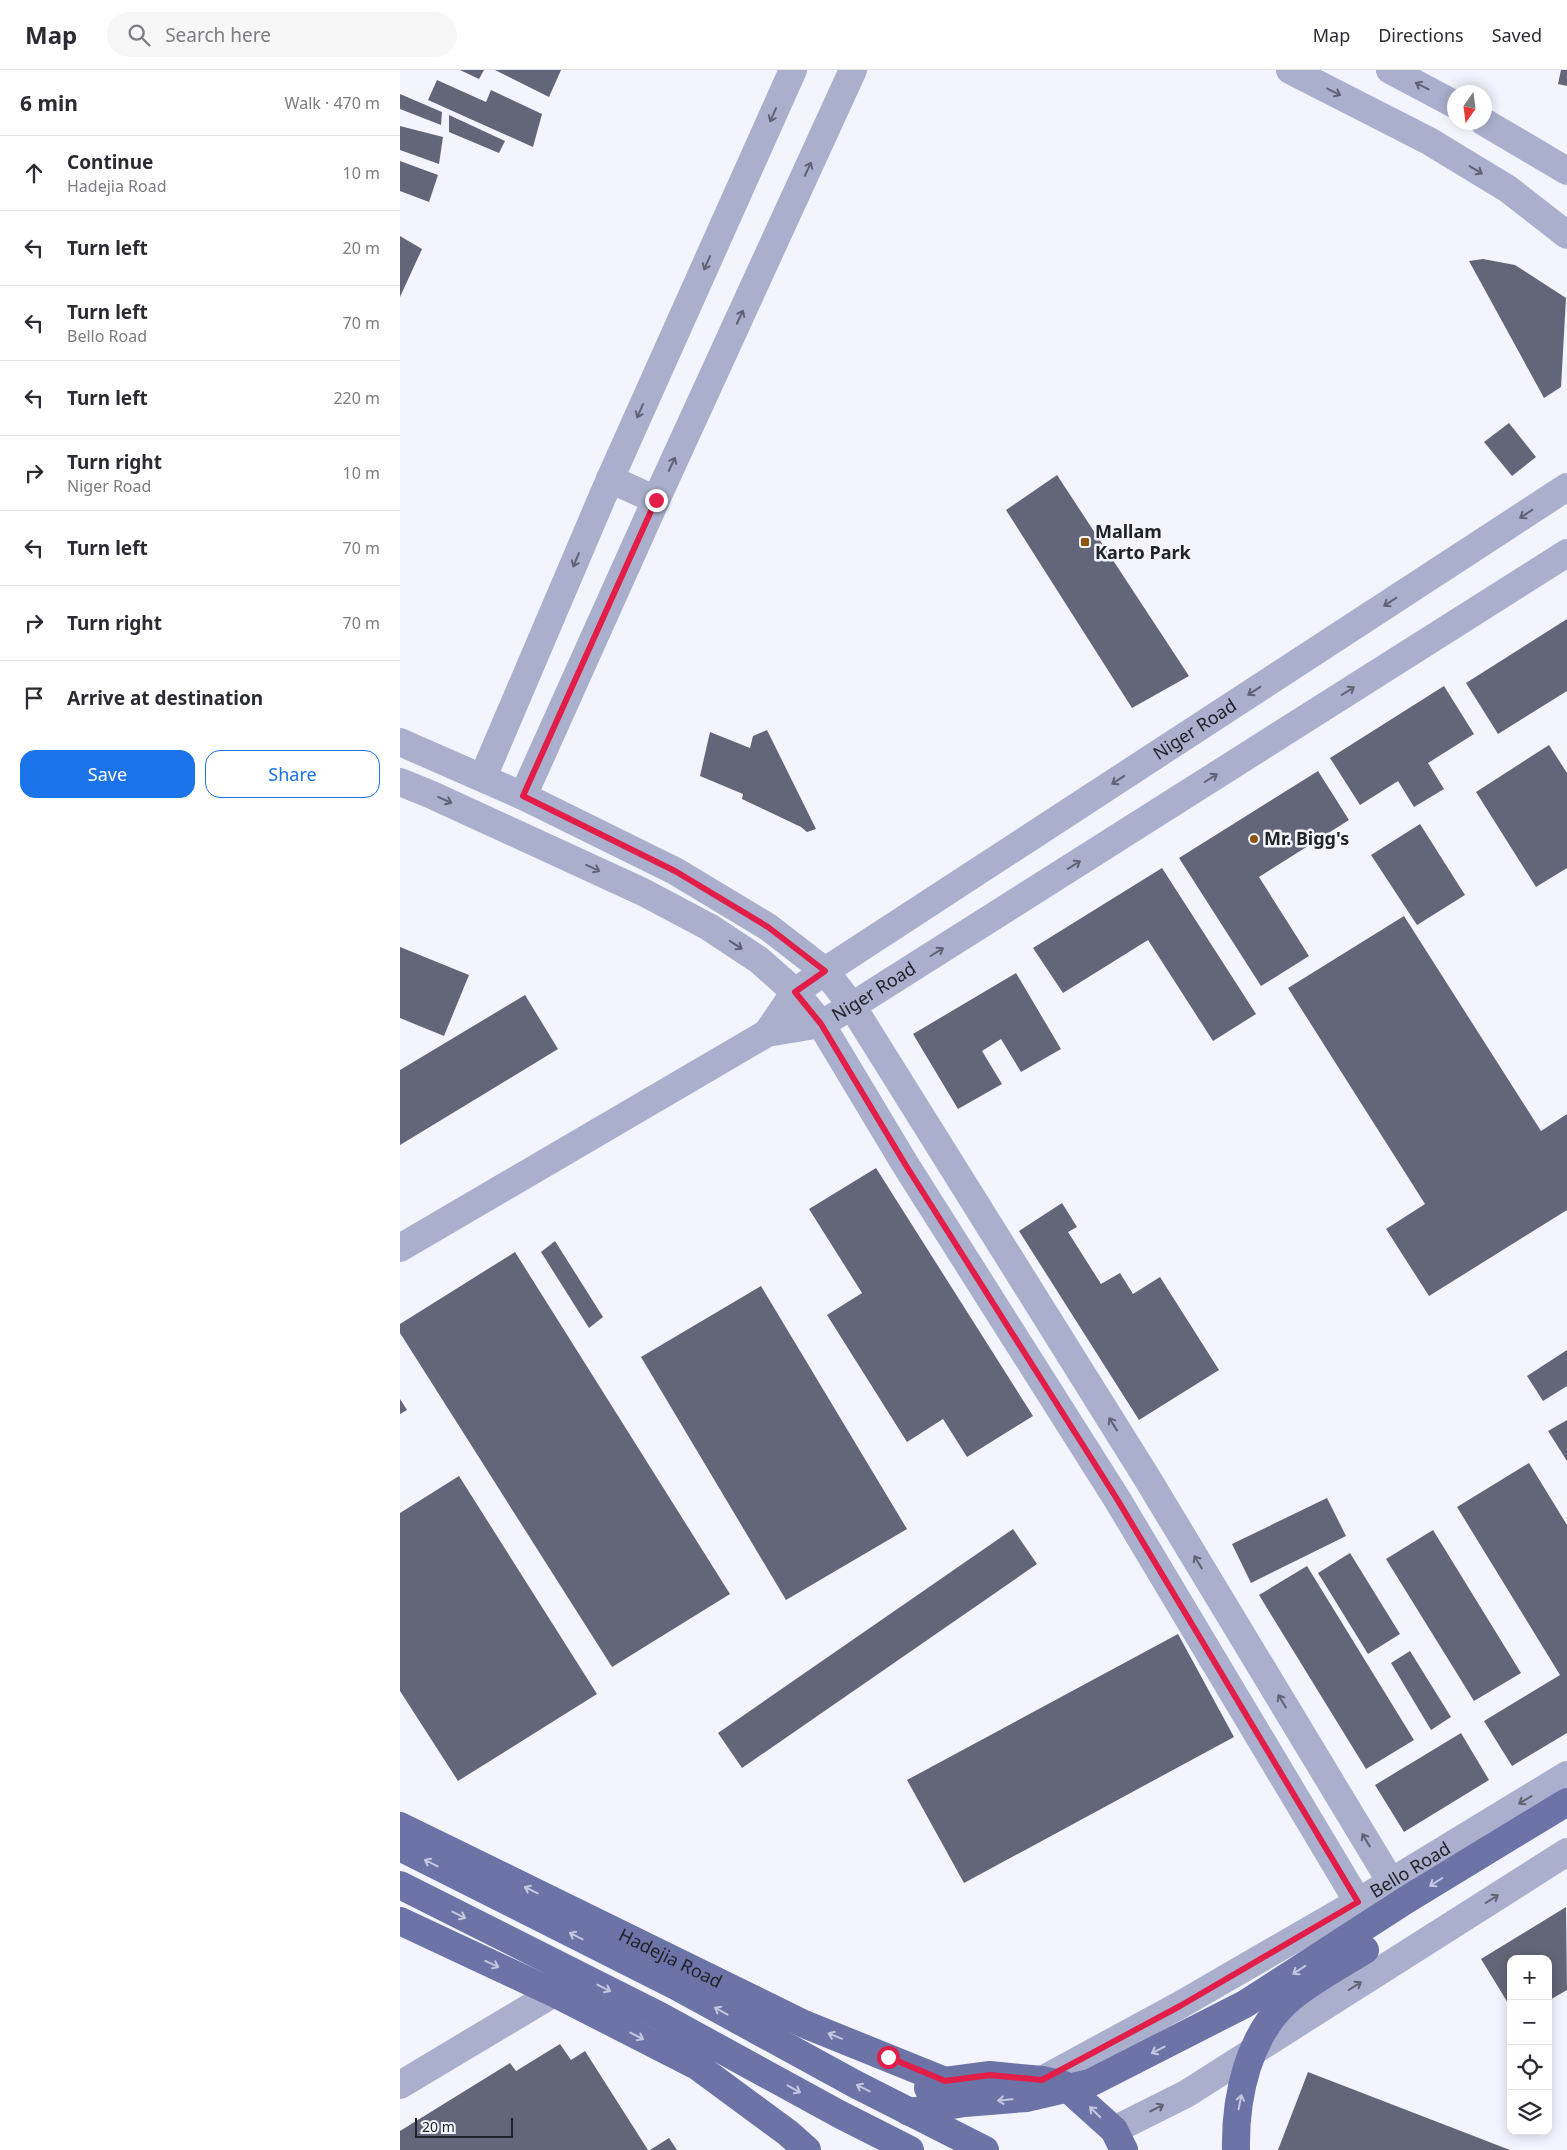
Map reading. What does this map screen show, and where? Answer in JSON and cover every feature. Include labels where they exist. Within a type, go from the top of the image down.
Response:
[{"type":"main road","points":[[910,2112],[965,2103],[1026,2098],[1090,2083],[1245,2004],[1406,1900],[1567,1802]]},
{"type":"main road","points":[[1236,2150],[1236,2122],[1244,2079],[1264,2028],[1291,1998],[1488,1870],[1567,1823]]},
{"type":"main road","name":"Hadejia Road","points":[[400,1826],[804,2024],[945,2081]]},
{"type":"main road","points":[[400,1847],[676,1986],[910,2112],[985,2150]]},
{"type":"main road","points":[[400,1885],[660,2016],[910,2150]]},
{"type":"main road","points":[[400,1921],[554,1993],[697,2066],[788,2133],[807,2150]]},
{"type":"main road","points":[[759,2070],[775,2106],[790,2150]]},
{"type":"main road","points":[[866,2150],[868,2141],[886,2117],[912,2095],[945,2081],[990,2075],[1042,2080],[1064,2085],[1119,2140]]},
{"type":"street","points":[[483,777],[610,479],[793,70]]},
{"type":"street","points":[[523,796],[853,70]]},
{"type":"street","points":[[1290,70],[1429,141],[1508,189],[1567,235]]},
{"type":"street","points":[[1390,70],[1447,100]]},
{"type":"street","points":[[1492,126],[1564,160]]},
{"type":"street","points":[[610,479],[656,500]]},
{"type":"street","name":"Niger Road","points":[[767,1033],[795,992],[825,971],[1567,487]]},
{"type":"street","name":"Niger Road","points":[[767,1033],[821,1024],[852,1006],[1567,552]]},
{"type":"street","points":[[400,742],[483,777],[675,871],[768,927],[825,971],[852,1006],[1147,1478],[1391,1882]]},
{"type":"street","points":[[400,782],[643,892],[709,927],[759,960],[795,992],[821,1024],[905,1164],[1117,1499],[1358,1902]]},
{"type":"street","points":[[400,1248],[767,1033]]},
{"type":"street","name":"Bello Road","points":[[1042,2080],[1180,2006],[1358,1902],[1567,1775]]},
{"type":"street","points":[[1119,2140],[1186,2094],[1567,1852]]},
{"type":"street","points":[[400,2085],[554,1993]]},
{"type":"building","points":[[460,70],[484,70],[479,79]]},
{"type":"building","points":[[495,70],[561,70],[549,97]]},
{"type":"building","points":[[1561,70],[1567,70],[1567,86],[1558,84]]},
{"type":"building","points":[[437,80],[486,102],[491,90],[542,114],[533,147],[428,100]]},
{"type":"building","points":[[400,94],[442,112],[441,125],[400,109]]},
{"type":"building","points":[[449,115],[505,141],[499,153],[449,132]]},
{"type":"building","points":[[400,126],[443,137],[439,164],[400,150]]},
{"type":"building","points":[[400,161],[438,175],[429,202],[400,191]]},
{"type":"building","points":[[400,236],[422,249],[400,297]]},
{"type":"building","points":[[1483,259],[1515,265],[1566,298],[1561,387],[1544,398],[1469,261]]},
{"type":"building","points":[[1509,423],[1536,457],[1512,476],[1484,442]]},
{"type":"building","points":[[1057,475],[1189,676],[1132,708],[1006,510]]},
{"type":"building","points":[[1567,619],[1567,691],[1498,734],[1466,683]]},
{"type":"building","points":[[1444,686],[1474,734],[1428,763],[1444,789],[1414,807],[1398,781],[1360,805],[1330,758]]},
{"type":"building","points":[[767,730],[816,829],[807,832],[801,827],[742,799],[743,794],[700,776],[710,732],[750,748],[753,736]]},
{"type":"building","points":[[1549,745],[1567,773],[1567,868],[1536,887],[1476,792]]},
{"type":"building","points":[[1318,771],[1349,820],[1259,877],[1309,956],[1261,986],[1179,858]]},
{"type":"building","points":[[1420,824],[1465,895],[1417,925],[1371,855]]},
{"type":"building","points":[[1162,868],[1256,1014],[1213,1041],[1148,940],[1063,993],[1033,948]]},
{"type":"building","points":[[1404,916],[1541,1131],[1567,1114],[1567,1210],[1429,1296],[1386,1229],[1425,1204],[1288,988]]},
{"type":"building","points":[[400,947],[469,975],[444,1036],[400,1018]]},
{"type":"building","points":[[1016,973],[1061,1049],[1021,1072],[1001,1039],[982,1051],[1002,1084],[958,1109],[913,1034]]},
{"type":"building","points":[[525,995],[558,1049],[400,1145],[400,1070]]},
{"type":"building","points":[[876,1168],[1033,1416],[967,1457],[943,1419],[907,1442],[827,1315],[862,1293],[809,1209]]},
{"type":"building","points":[[1062,1203],[1077,1227],[1068,1232],[1101,1284],[1120,1273],[1133,1294],[1160,1277],[1219,1370],[1139,1420],[1019,1231]]},
{"type":"building","points":[[555,1241],[603,1317],[589,1328],[541,1252]]},
{"type":"building","points":[[515,1252],[730,1594],[612,1667],[400,1333],[400,1324]]},
{"type":"building","points":[[761,1286],[907,1529],[786,1600],[641,1357]]},
{"type":"building","points":[[1567,1350],[1567,1386],[1543,1401],[1527,1376]]},
{"type":"building","points":[[400,1399],[407,1410],[400,1414]]},
{"type":"building","points":[[1567,1420],[1567,1461],[1548,1431]]},
{"type":"building","points":[[1529,1463],[1567,1525],[1567,1733],[1512,1766],[1484,1721],[1560,1675],[1457,1507]]},
{"type":"building","points":[[459,1476],[597,1694],[458,1781],[400,1691],[400,1513]]},
{"type":"building","points":[[1327,1498],[1346,1536],[1251,1583],[1232,1544]]},
{"type":"building","points":[[1013,1529],[1037,1564],[742,1768],[718,1733]]},
{"type":"building","points":[[1433,1530],[1521,1673],[1474,1701],[1386,1559]]},
{"type":"building","points":[[1350,1553],[1400,1634],[1368,1654],[1318,1573]]},
{"type":"building","points":[[1307,1566],[1414,1740],[1366,1769],[1259,1595]]},
{"type":"building","points":[[1178,1634],[1234,1737],[964,1883],[907,1780]]},
{"type":"building","points":[[1410,1651],[1451,1717],[1431,1730],[1391,1663]]},
{"type":"building","points":[[1461,1733],[1489,1780],[1404,1832],[1375,1785]]},
{"type":"building","points":[[1566,1907],[1567,1990],[1552,1999],[1552,1955],[1507,1955],[1507,2001],[1481,1959]]},
{"type":"building","points":[[560,2044],[571,2060],[585,2051],[648,2150],[400,2150],[400,2131],[510,2063],[516,2071]]},
{"type":"building","points":[[1308,2072],[1510,2150],[1278,2150]]},
{"type":"building","points":[[669,2138],[677,2150],[650,2150]]},
{"type":"place","name":"Mallam Karto Park","points":[[1085,542]]},
{"type":"place","name":"Mr. Bigg's","points":[[1254,839]]},
{"type":"route","points":[[656,500],[523,796],[675,871],[768,927],[825,971],[795,992],[821,1024],[905,1164],[1117,1499],[1358,1902],[1180,2006],[1042,2080],[990,2075],[945,2081],[888,2057]]}]
